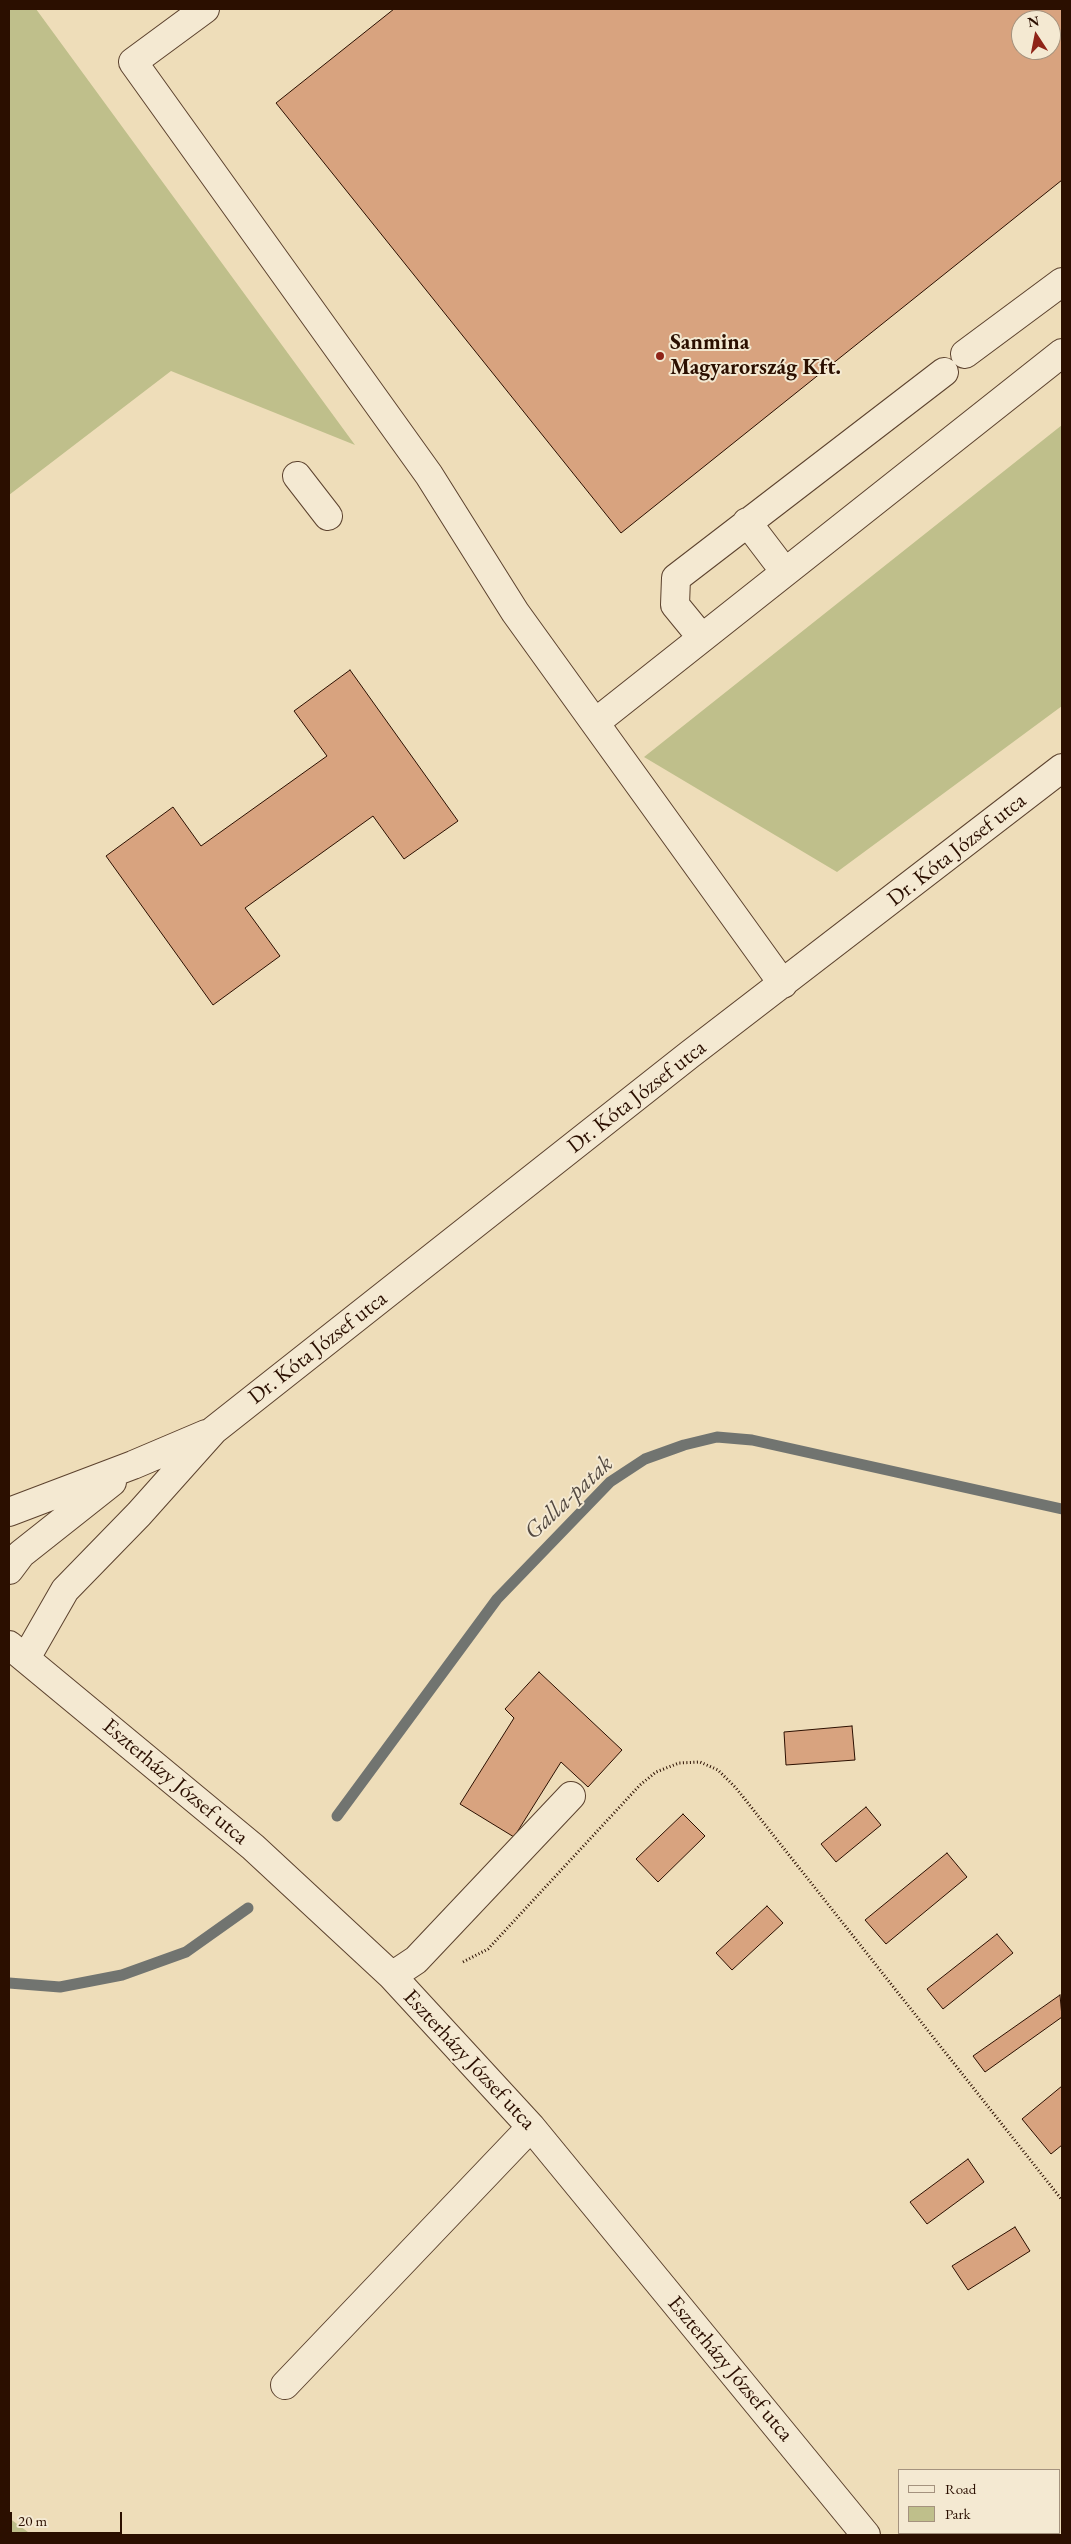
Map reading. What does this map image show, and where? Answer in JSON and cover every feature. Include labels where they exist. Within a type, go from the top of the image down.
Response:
[{"type":"street","points":[[205,9],[133,62],[429,475],[515,612],[783,984]]},
{"type":"street","points":[[965,354],[1062,282]]},
{"type":"street","points":[[596,722],[1062,353]]},
{"type":"street","points":[[702,638],[674,605],[676,578],[944,372]]},
{"type":"street","points":[[297,476],[328,516]]},
{"type":"street","points":[[747,522],[786,572]]},
{"type":"street","name":"Dr. Kóta József utca","points":[[18,1652],[65,1590],[139,1514],[214,1430],[1062,768]]},
{"type":"street","name":"Dr. Kóta József utca","points":[[9,1512],[133,1466],[214,1430]]},
{"type":"street","name":"Dr. Kóta József utca","points":[[9,1570],[21,1554],[133,1466]]},
{"type":"street","name":"Eszterházy József utca","points":[[18,1652],[253,1847],[392,1976],[531,2127],[866,2535]]},
{"type":"street","points":[[392,1976],[416,1960],[570,1796]]},
{"type":"street","points":[[285,2385],[531,2127]]},
{"type":"path","points":[[416,1960],[430,1967],[445,1966],[468,1960],[488,1949],[640,1786],[656,1772],[679,1762],[700,1762],[718,1770],[736,1788],[1062,2200]]},
{"type":"green space","points":[[9,9],[36,9],[355,445],[171,371],[9,495]]},
{"type":"green space","points":[[1062,425],[1062,706],[837,872],[644,757]]},
{"type":"green space","points":[[9,2518],[32,2535],[9,2535]]},
{"type":"building","name":"Sanmina Magyarország Kft.","points":[[394,9],[1062,9],[1062,180],[621,533],[276,103]]},
{"type":"building","points":[[350,670],[458,821],[404,859],[373,816],[245,908],[280,956],[213,1005],[106,856],[173,807],[201,846],[327,756],[294,711]]},
{"type":"building","points":[[539,1672],[622,1750],[588,1787],[561,1762],[514,1837],[460,1804],[514,1718],[505,1709]]},
{"type":"building","points":[[852,1726],[855,1760],[786,1765],[784,1732]]},
{"type":"building","points":[[866,1807],[881,1825],[836,1862],[821,1844]]},
{"type":"building","points":[[683,1814],[705,1836],[658,1882],[636,1859]]},
{"type":"building","points":[[947,1853],[967,1877],[886,1944],[865,1920]]},
{"type":"building","points":[[767,1906],[783,1923],[732,1970],[716,1953]]},
{"type":"building","points":[[997,1934],[1013,1953],[943,2009],[927,1989]]},
{"type":"building","points":[[1060,1995],[1062,2017],[985,2072],[973,2056]]},
{"type":"building","points":[[1062,2086],[1062,2145],[1051,2154],[1022,2119]]},
{"type":"building","points":[[968,2159],[984,2182],[927,2224],[910,2202]]},
{"type":"building","points":[[1015,2227],[1030,2251],[968,2290],[952,2266]]},
{"type":"waterway","name":"Galla-patak","points":[[337,1816],[497,1599],[610,1482],[645,1459],[684,1445],[717,1437],[752,1440],[1062,1509]]},
{"type":"waterway","name":"Galla-patak","points":[[9,1983],[60,1987],[122,1975],[186,1952],[248,1908]]},
{"type":"place","name":"Sanmina Magyarország Kft.","points":[[660,356]]}]
